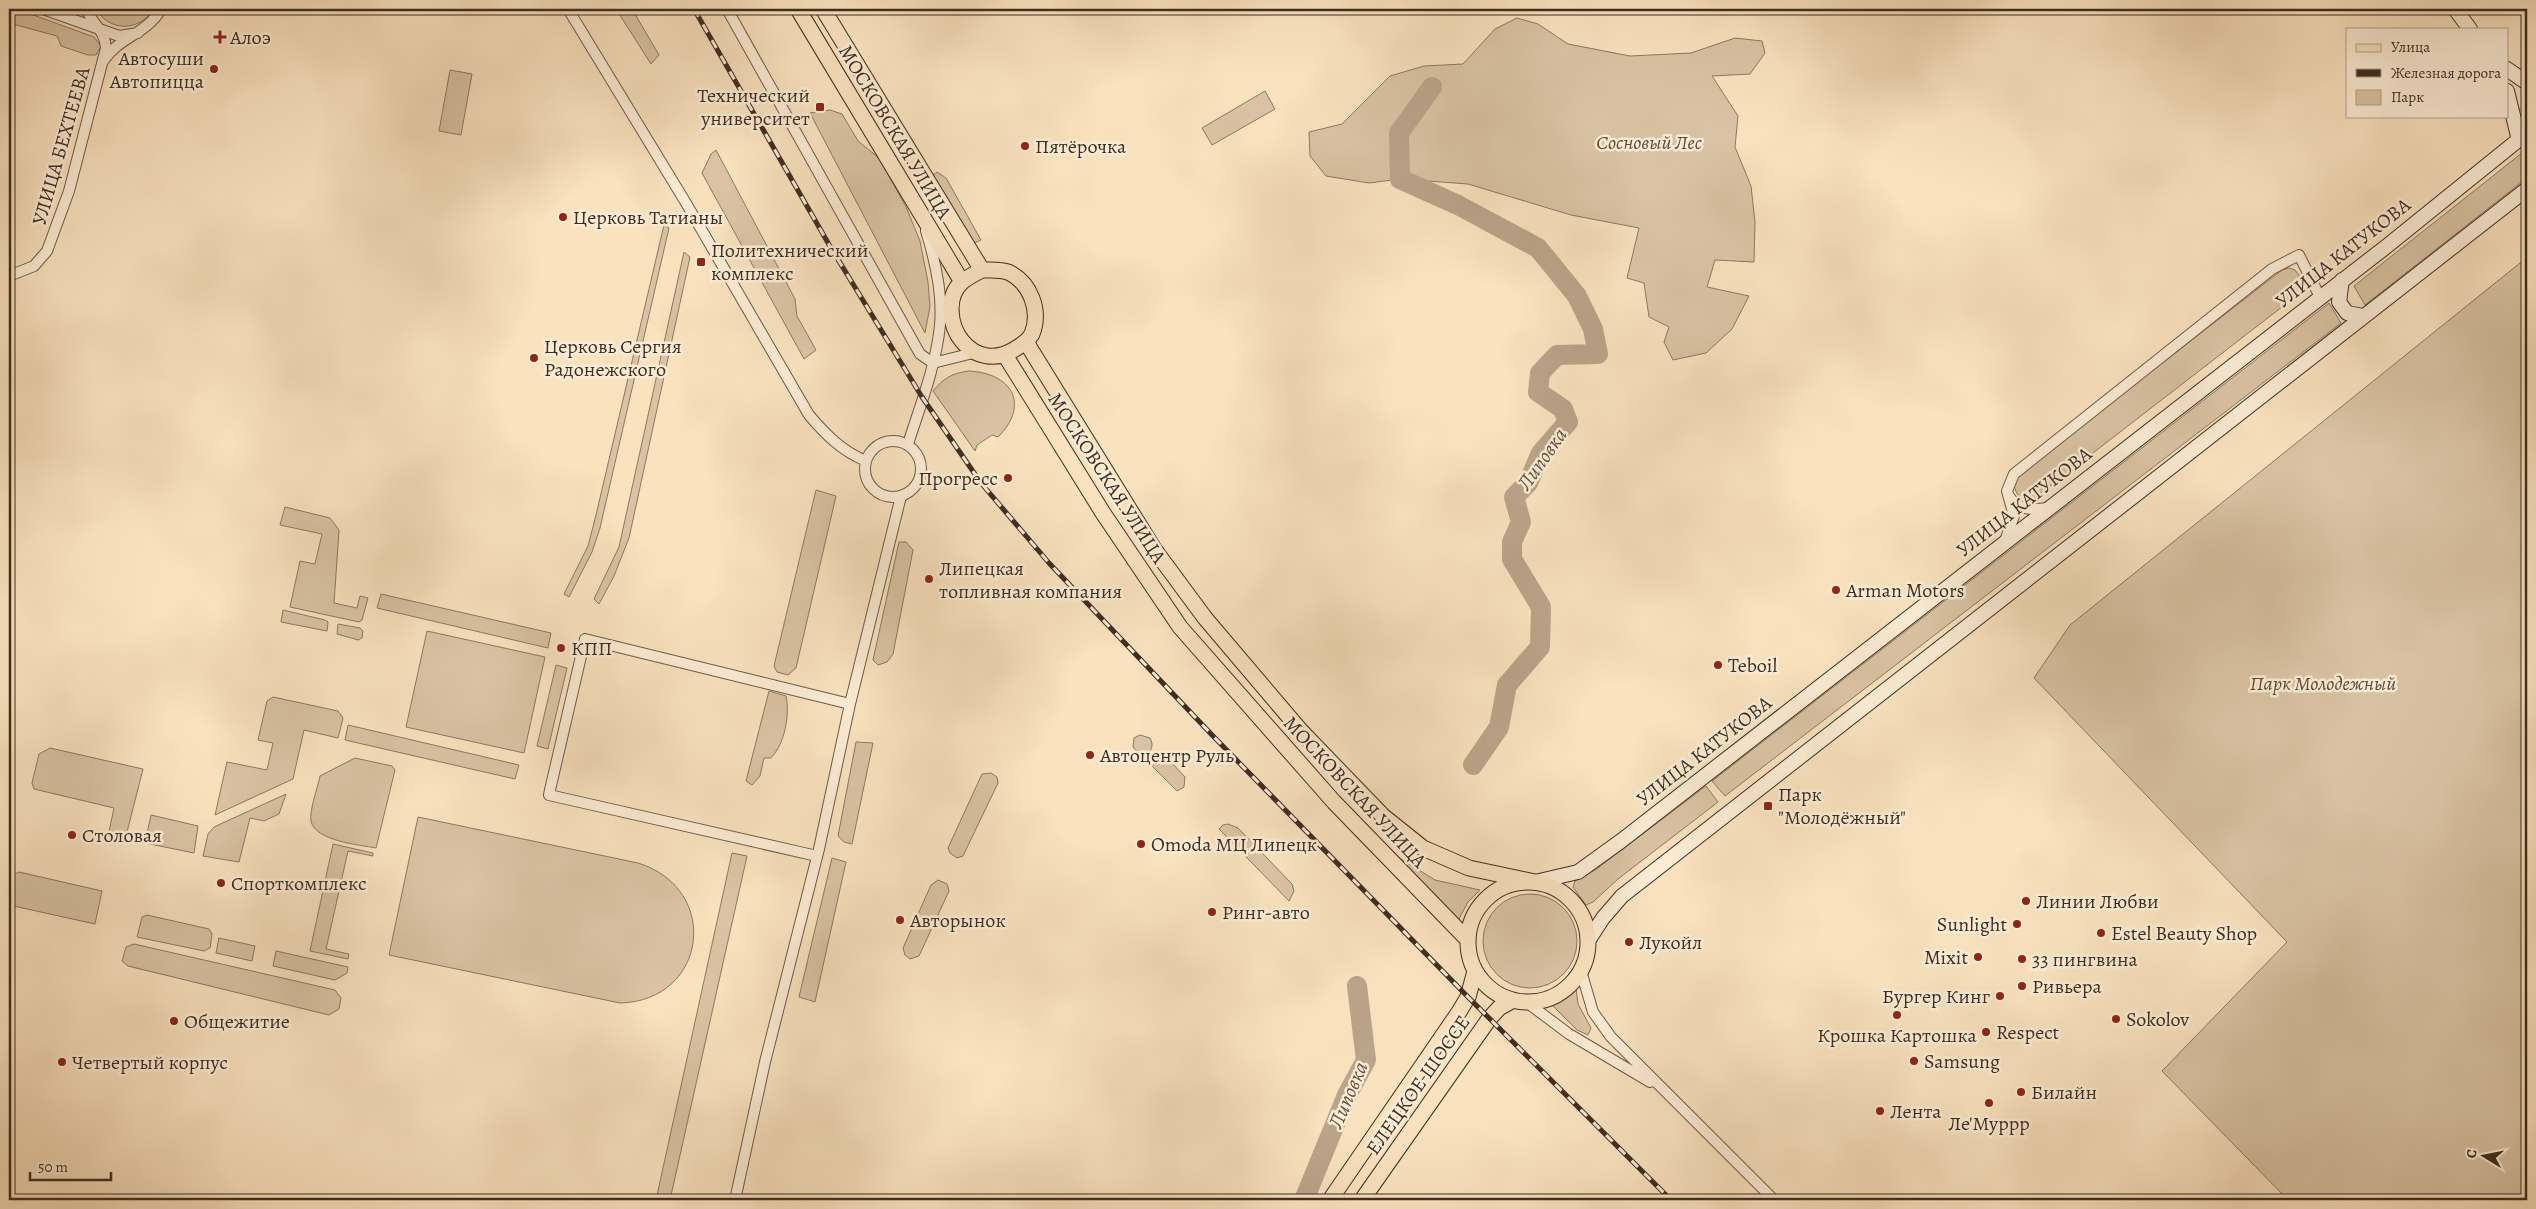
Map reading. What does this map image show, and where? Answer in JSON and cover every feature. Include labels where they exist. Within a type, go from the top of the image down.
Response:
[{"type":"main road","name":"МОСКОВСКАЯ УЛИЦА","points":[[798,9],[962,282]]},
{"type":"main road","name":"МОСКОВСКАЯ УЛИЦА","points":[[822,9],[982,270]]},
{"type":"main road","points":[[2455,9],[2469,28]]},
{"type":"main road","points":[[2508,70],[2527,84]]},
{"type":"main road","points":[[2508,94],[2523,137]]},
{"type":"main road","name":"УЛИЦА КАТУКОВА","points":[[1535,882],[1578,872],[2342,280],[2523,137]]},
{"type":"main road","points":[[1588,941],[1583,915],[1574,902],[1562,891],[1535,882],[1517,882],[1502,887],[1487,898],[1478,908],[1471,924],[1468,940],[1470,956],[1475,971],[1491,990],[1513,1000],[1529,1004],[1554,997],[1564,991],[1581,971],[1588,941],[1603,918],[1622,896],[2363,316],[2527,190]]},
{"type":"main road","points":[[2503,208],[2527,197]]},
{"type":"main road","points":[[982,270],[1008,272],[1029,291],[1035,307],[1035,321],[1026,342],[1005,355],[991,357],[973,352],[960,340],[954,328],[951,301],[954,292],[962,282],[982,270]]},
{"type":"main road","points":[[2342,280],[2339,302],[2347,313],[2363,316]]},
{"type":"main road","name":"МОСКОВСКАЯ УЛИЦА","points":[[1026,342],[1154,549],[1205,618],[1301,732],[1383,816],[1423,848],[1469,868],[1535,882]]},
{"type":"main road","name":"МОСКОВСКАЯ УЛИЦА","points":[[1005,355],[1103,513],[1180,627],[1334,802],[1468,940]]},
{"type":"main road","name":"ЕЛЕЦКОЕ ШОССЕ","points":[[1330,1200],[1468,998],[1475,971]]},
{"type":"main road","name":"ЕЛЕЦКОЕ ШОССЕ","points":[[1362,1200],[1489,1018],[1499,1008],[1513,1000]]},
{"type":"street","points":[[43,9],[119,36],[138,33]]},
{"type":"street","points":[[86,9],[91,20],[102,30]]},
{"type":"street","points":[[568,9],[686,203],[809,414],[826,436],[849,454],[866,461]]},
{"type":"street","points":[[727,9],[920,354],[933,363]]},
{"type":"street","points":[[102,63],[116,47],[149,26],[159,11]]},
{"type":"street","name":"УЛИЦА БЕХТЕЕВА","points":[[9,276],[34,266],[47,251],[69,191],[106,48],[102,30]]},
{"type":"street","points":[[908,444],[933,363],[940,324],[940,298],[933,253],[920,210]]},
{"type":"street","points":[[2006,541],[2014,516],[2007,491],[2014,474],[2272,269],[2299,255],[2320,297]]},
{"type":"street","points":[[940,324],[951,301]]},
{"type":"street","points":[[933,363],[973,352]]},
{"type":"street","points":[[898,441],[908,444],[920,458],[920,477],[909,492],[901,496],[891,497],[881,494],[873,488],[867,479],[866,461],[872,450],[879,444],[898,441]]},
{"type":"street","points":[[2007,491],[2010,499],[2017,506],[2034,510],[2048,508]]},
{"type":"street","points":[[735,1200],[765,1062],[817,856],[850,704],[901,496]]},
{"type":"street","points":[[817,856],[549,794],[585,639],[850,704]]},
{"type":"street","points":[[1581,971],[1593,1012],[1600,1023],[1660,1088],[1774,1200]]},
{"type":"street","points":[[1529,1004],[1570,1034],[1660,1088]]},
{"type":"green space","points":[[9,9],[17,9],[94,37],[101,46],[96,55],[88,55],[61,46],[57,36],[9,23]]},
{"type":"green space","points":[[96,9],[153,9],[140,22],[124,26],[109,22]]},
{"type":"green space","points":[[616,9],[632,9],[659,55],[651,64]]},
{"type":"green space","name":"Сосновый Лес","points":[[1517,18],[1538,24],[1568,44],[1630,56],[1691,53],[1735,38],[1762,41],[1765,53],[1750,74],[1712,76],[1738,116],[1735,147],[1751,186],[1755,222],[1754,262],[1715,260],[1707,287],[1749,296],[1732,329],[1706,353],[1673,360],[1664,342],[1669,327],[1649,317],[1644,283],[1627,278],[1639,228],[1571,215],[1468,184],[1400,179],[1369,183],[1326,176],[1310,156],[1309,132],[1342,124],[1390,76],[1424,66],[1463,64],[1495,29]]},
{"type":"green space","points":[[450,70],[472,74],[461,135],[439,131]]},
{"type":"green space","points":[[1265,91],[1275,109],[1212,145],[1202,128]]},
{"type":"green space","points":[[830,110],[842,114],[858,141],[879,158],[906,207],[920,241],[928,282],[930,306],[925,333],[810,113]]},
{"type":"green space","points":[[2527,149],[2527,178],[2365,305],[2354,286]]},
{"type":"green space","points":[[716,150],[795,299],[797,316],[816,350],[804,359],[702,173],[711,154]]},
{"type":"green space","points":[[937,172],[946,178],[981,240],[974,243],[932,176]]},
{"type":"green space","points":[[664,225],[669,228],[600,528],[592,552],[569,597],[564,594],[588,546],[596,515]]},
{"type":"green space","points":[[684,252],[690,257],[629,538],[614,576],[599,604],[594,599],[619,547]]},
{"type":"green space","name":"Парк Молодежный","points":[[2525,259],[2527,262],[2527,1200],[2288,1200],[2162,1071],[2287,942],[2034,678],[2070,625]]},
{"type":"green space","points":[[2289,268],[2295,270],[2304,282],[2303,288],[2291,300],[2032,500],[2024,499],[2018,495],[2014,481],[2018,475],[2282,270]]},
{"type":"green space","points":[[2329,303],[2341,323],[1725,796],[1712,781]]},
{"type":"green space","points":[[969,371],[984,373],[1005,384],[1012,392],[1014,402],[1013,413],[1008,425],[998,437],[992,435],[977,445],[975,451],[933,391],[949,377]]},
{"type":"green space","points":[[816,490],[836,496],[796,668],[788,675],[777,672],[774,666]]},
{"type":"green space","points":[[285,507],[330,518],[339,530],[334,603],[357,608],[360,596],[368,598],[362,620],[359,622],[290,607],[300,561],[315,564],[322,534],[280,525]]},
{"type":"green space","points":[[899,542],[906,542],[913,550],[893,654],[887,662],[878,665],[873,660]]},
{"type":"green space","points":[[381,594],[551,633],[548,648],[377,608]]},
{"type":"green space","points":[[283,610],[325,620],[328,622],[327,631],[281,622]]},
{"type":"green space","points":[[338,624],[360,628],[363,631],[362,638],[358,640],[337,634]]},
{"type":"green space","points":[[427,631],[545,657],[524,753],[406,727]]},
{"type":"green space","points":[[556,665],[567,668],[548,749],[537,746]]},
{"type":"green space","points":[[769,691],[786,696],[787,720],[780,745],[771,758],[764,758],[760,776],[752,785],[746,781]]},
{"type":"green space","points":[[273,697],[338,711],[343,718],[338,738],[304,730],[293,779],[215,815],[227,762],[267,770],[273,743],[258,740],[267,701]]},
{"type":"green space","points":[[348,725],[519,765],[515,779],[345,740]]},
{"type":"green space","points":[[1140,735],[1150,738],[1152,744],[1150,751],[1143,758],[1133,747],[1134,738]]},
{"type":"green space","points":[[856,742],[873,743],[852,844],[844,842],[838,836]]},
{"type":"green space","points":[[50,748],[143,769],[125,840],[108,836],[114,808],[34,789],[32,783],[39,754]]},
{"type":"green space","points":[[355,758],[392,766],[395,770],[376,848],[329,838],[314,828],[311,821],[312,805],[320,776]]},
{"type":"green space","points":[[1161,759],[1170,761],[1185,777],[1184,787],[1177,791],[1152,766]]},
{"type":"green space","points":[[991,773],[997,777],[998,783],[963,856],[957,858],[950,853],[948,848],[982,774]]},
{"type":"green space","points":[[1706,786],[1718,802],[1618,879],[1593,902],[1586,905],[1573,887],[1575,881],[1595,870]]},
{"type":"green space","points":[[286,794],[279,814],[264,821],[250,818],[239,862],[203,856],[208,834],[214,827]]},
{"type":"green space","points":[[151,815],[198,826],[194,853],[145,843]]},
{"type":"green space","points":[[418,817],[638,863],[665,876],[683,896],[692,918],[693,942],[686,965],[671,984],[649,997],[620,1003],[389,955]]},
{"type":"green space","points":[[1228,824],[1238,828],[1292,884],[1294,891],[1289,901],[1219,829],[1223,825]]},
{"type":"green space","points":[[333,844],[373,853],[373,856],[348,851],[326,949],[349,954],[348,959],[310,951]]},
{"type":"green space","points":[[732,853],[747,856],[670,1200],[656,1200]]},
{"type":"green space","points":[[1396,856],[1435,880],[1480,890],[1468,902],[1459,919]]},
{"type":"green space","points":[[832,858],[846,862],[815,1002],[799,997]]},
{"type":"green space","points":[[19,872],[102,891],[95,924],[9,905],[9,877]]},
{"type":"green space","points":[[938,880],[947,884],[949,891],[919,956],[910,959],[905,955],[903,948],[931,885]]},
{"type":"green space","points":[[1530,894],[1548,898],[1563,908],[1573,923],[1577,941],[1573,959],[1563,974],[1548,984],[1530,988],[1512,984],[1497,974],[1487,959],[1483,941],[1487,923],[1497,908],[1512,898]]},
{"type":"green space","points":[[147,915],[209,929],[212,934],[210,948],[204,951],[137,937],[142,917]]},
{"type":"green space","points":[[219,938],[255,946],[252,961],[216,953]]},
{"type":"green space","points":[[134,944],[335,990],[341,998],[339,1009],[329,1015],[128,966],[122,961],[126,947]]},
{"type":"green space","points":[[276,951],[348,967],[347,973],[335,980],[273,966]]},
{"type":"green space","points":[[1576,988],[1578,1004],[1591,1028],[1588,1035],[1577,1030],[1551,1004]]},
{"type":"waterway","name":"Липовка","points":[[1432,87],[1399,133],[1400,179],[1458,205],[1538,248],[1577,296],[1593,329],[1598,354],[1557,355],[1540,373],[1538,392],[1563,409],[1568,422],[1541,453],[1528,483],[1514,497],[1521,522],[1512,542],[1512,559],[1541,607],[1540,647],[1507,685],[1499,727],[1473,765]]},
{"type":"waterway","name":"Липовка","points":[[1304,1200],[1347,1095],[1366,1060],[1357,986]]},
{"type":"railway","points":[[694,9],[831,248],[922,397],[981,483],[1049,563],[1213,736],[1468,997],[1671,1200]]},
{"type":"place","name":"Алоэ","points":[[220,37]]},
{"type":"place","name":"Автосуши Автопицца","points":[[214,69]]},
{"type":"place","name":"Технический университет","points":[[820,107]]},
{"type":"place","name":"Пятёрочка","points":[[1025,146]]},
{"type":"place","name":"Церковь Татианы","points":[[563,217]]},
{"type":"place","name":"Политехнический комплекс","points":[[701,262]]},
{"type":"place","name":"Церковь Сергия Радонежского","points":[[534,358]]},
{"type":"place","name":"Прогресс","points":[[1008,478]]},
{"type":"place","name":"Липецкая топливная компания","points":[[929,579]]},
{"type":"place","name":"Arman Motors","points":[[1836,590]]},
{"type":"place","name":"КПП","points":[[561,648]]},
{"type":"place","name":"Teboil","points":[[1718,665]]},
{"type":"place","name":"Автоцентр Руль","points":[[1090,755]]},
{"type":"place","name":"Парк \"Молодёжный\"","points":[[1768,806]]},
{"type":"place","name":"Столовая","points":[[72,835]]},
{"type":"place","name":"Omoda МЦ Липецк","points":[[1141,844]]},
{"type":"place","name":"Спорткомплекс","points":[[221,883]]},
{"type":"place","name":"Линии Любви","points":[[2026,901]]},
{"type":"place","name":"Ринг-авто","points":[[1212,912]]},
{"type":"place","name":"Авторынок","points":[[900,920]]},
{"type":"place","name":"Sunlight","points":[[2017,924]]},
{"type":"place","name":"Estel Beauty Shop","points":[[2101,933]]},
{"type":"place","name":"Лукойл","points":[[1629,942]]},
{"type":"place","name":"Mixit","points":[[1978,957]]},
{"type":"place","name":"33 пингвина","points":[[2022,959]]},
{"type":"place","name":"Ривьера","points":[[2022,986]]},
{"type":"place","name":"Бургер Кинг","points":[[2000,996]]},
{"type":"place","name":"Крошка Картошка","points":[[1897,1015]]},
{"type":"place","name":"Sokolov","points":[[2116,1019]]},
{"type":"place","name":"Общежитие","points":[[174,1021]]},
{"type":"place","name":"Respect","points":[[1986,1032]]},
{"type":"place","name":"Samsung","points":[[1914,1061]]},
{"type":"place","name":"Четвертый корпус","points":[[62,1062]]},
{"type":"place","name":"Билайн","points":[[2021,1092]]},
{"type":"place","name":"Ле'Муррр","points":[[1989,1103]]},
{"type":"place","name":"Лента","points":[[1880,1111]]}]
